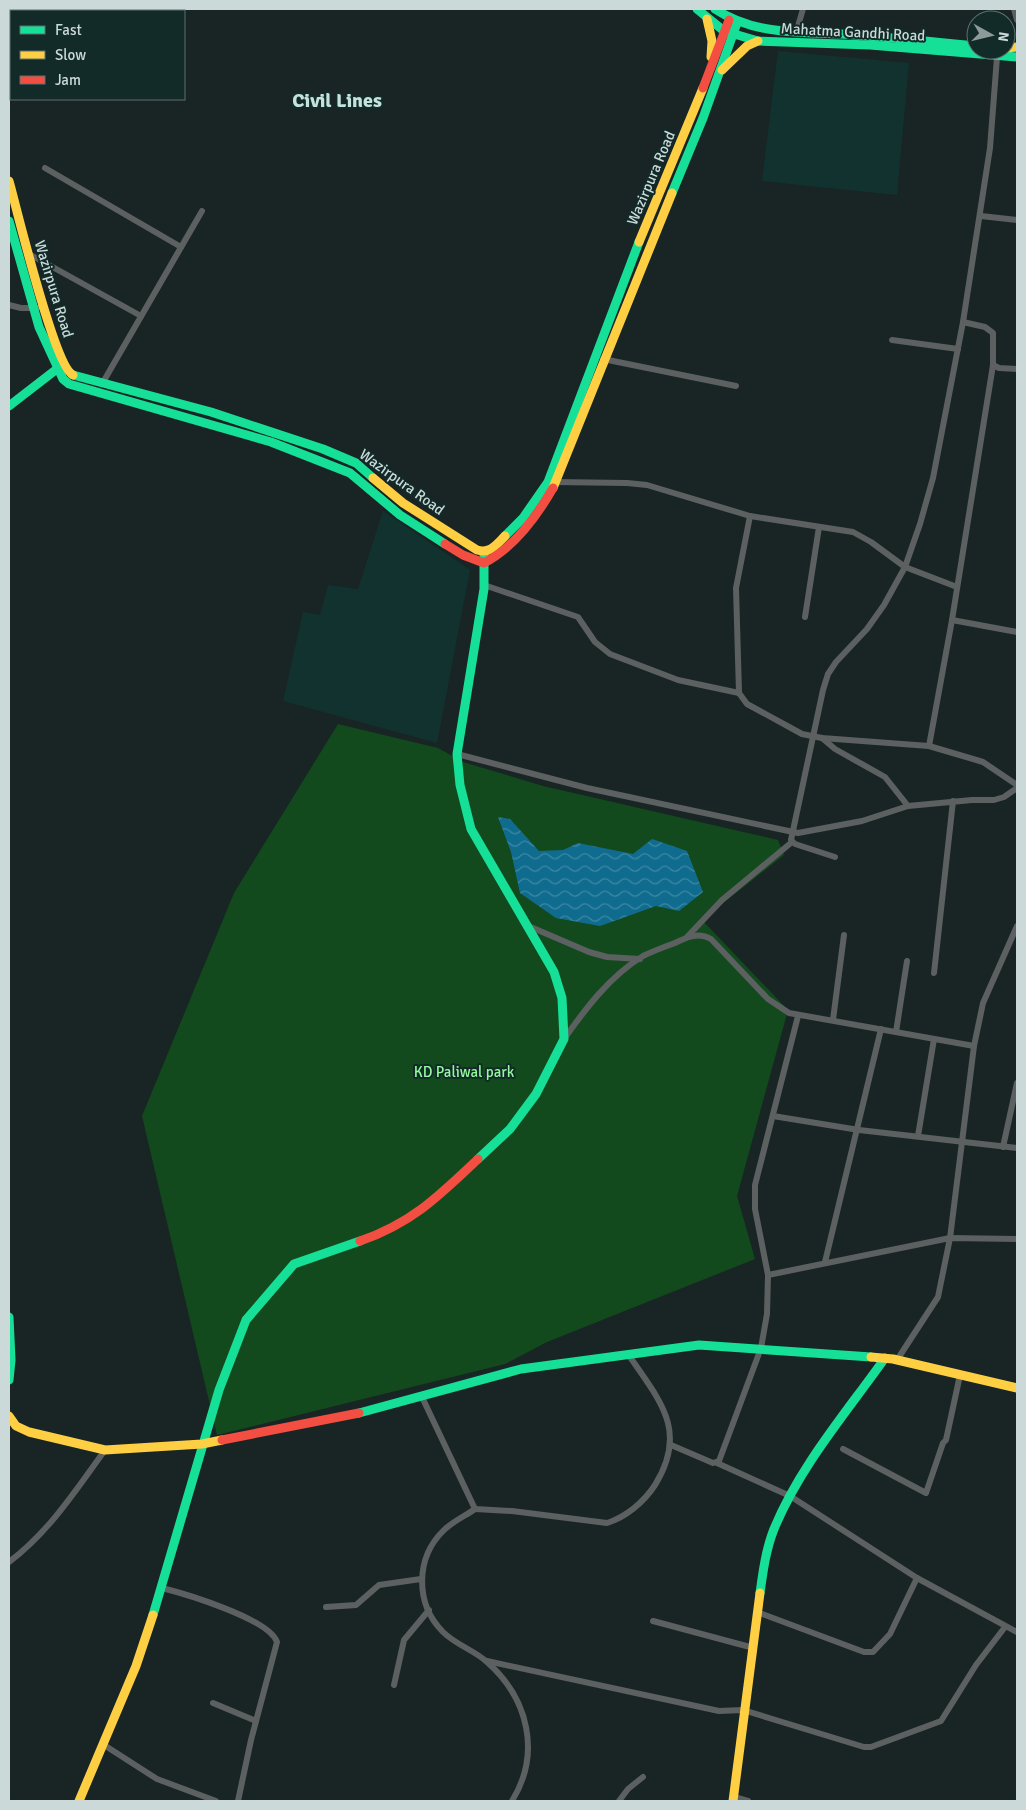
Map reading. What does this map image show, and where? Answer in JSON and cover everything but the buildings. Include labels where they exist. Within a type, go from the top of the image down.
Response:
[{"type":"main road","name":"Mahatma Gandhi Road","points":[[697,9],[707,19],[728,33],[758,41],[891,46],[966,54]]},
{"type":"main road","name":"Mahatma Gandhi Road","points":[[715,9],[733,21],[796,33],[842,34],[966,45]]},
{"type":"main road","points":[[707,19],[712,41],[711,65]]},
{"type":"main road","name":"Wazirpura Road","points":[[602,359],[637,248],[680,148],[711,65],[733,21]]},
{"type":"main road","name":"Wazirpura Road","points":[[9,221],[38,308],[61,366],[63,379],[69,384],[271,442],[350,472],[400,515],[463,555],[484,563],[496,558],[507,548],[544,504],[720,71],[728,33]]},
{"type":"main road","points":[[720,71],[747,46],[758,41]]},
{"type":"main road","name":"Wazirpura Road","points":[[10,185],[29,254],[38,308]]},
{"type":"main road","points":[[9,406],[61,366]]},
{"type":"main road","name":"Wazirpura Road","points":[[61,366],[69,373],[78,377],[211,412],[323,449],[356,463],[403,503],[477,550],[484,552],[493,548],[523,518],[552,482]]},
{"type":"main road","points":[[79,1801],[136,1666],[162,1588],[219,1390],[246,1320],[271,1288],[294,1264],[386,1232],[429,1206],[510,1128],[536,1094],[564,1039],[562,998],[554,972],[492,870],[471,829],[460,785],[457,754],[484,585],[484,552]]},
{"type":"main road","points":[[9,1317],[11,1360],[9,1380]]},
{"type":"main road","points":[[9,1416],[16,1426],[29,1432],[105,1450],[202,1444],[351,1415],[521,1369],[699,1345],[885,1358],[1017,1388]]},
{"type":"main road","points":[[734,1799],[750,1647],[767,1549],[790,1496],[808,1466],[885,1358]]},
{"type":"street","points":[[796,33],[803,9]]},
{"type":"street","points":[[1014,9],[1017,20]]},
{"type":"street","points":[[792,842],[792,833],[814,737],[822,690],[828,674],[836,662],[874,620],[905,567],[928,496],[958,350],[981,216],[997,60]]},
{"type":"street","points":[[45,168],[181,247]]},
{"type":"street","points":[[102,384],[202,212]]},
{"type":"street","points":[[981,216],[1017,220]]},
{"type":"street","points":[[29,254],[141,316]]},
{"type":"street","points":[[9,305],[21,308],[38,308]]},
{"type":"street","points":[[929,746],[952,620],[993,365],[994,339],[991,330],[963,322]]},
{"type":"street","points":[[892,340],[958,350]]},
{"type":"street","points":[[602,359],[736,386]]},
{"type":"street","points":[[993,365],[999,368],[1017,369]]},
{"type":"street","points":[[552,482],[627,482],[647,485],[750,516],[859,535],[905,567],[957,587]]},
{"type":"street","points":[[457,754],[587,788],[792,833],[845,826],[908,806],[999,799],[1017,786],[983,762],[929,746],[814,737],[780,723],[747,704],[739,693],[736,588],[750,516]]},
{"type":"street","points":[[804,617],[818,527]]},
{"type":"street","points":[[484,585],[578,617],[595,642],[610,654],[678,680],[739,693]]},
{"type":"street","points":[[952,620],[1017,632]]},
{"type":"street","points":[[822,738],[831,746],[886,777],[908,806]]},
{"type":"street","points":[[934,973],[954,801]]},
{"type":"street","points":[[792,842],[835,857]]},
{"type":"street","points":[[686,938],[722,900],[792,842]]},
{"type":"street","points":[[525,924],[589,952],[607,957],[640,959]]},
{"type":"street","points":[[897,1360],[938,1297],[950,1238],[974,1046],[986,992],[1017,926]]},
{"type":"street","points":[[564,1039],[589,1004],[604,988],[640,959],[686,938],[699,935],[711,939],[768,999],[782,1009],[798,1016],[833,1020],[974,1046]]},
{"type":"street","points":[[833,1020],[844,935]]},
{"type":"street","points":[[896,1032],[906,961]]},
{"type":"street","points":[[717,1462],[760,1348],[767,1314],[768,1275],[755,1209],[755,1194],[798,1016]]},
{"type":"street","points":[[825,1262],[859,1130],[882,1030]]},
{"type":"street","points":[[918,1136],[934,1040]]},
{"type":"street","points":[[1004,1147],[1017,1083]]},
{"type":"street","points":[[773,1116],[859,1130],[1017,1148]]},
{"type":"street","points":[[768,1275],[950,1238],[1017,1239]]},
{"type":"street","points":[[628,1354],[664,1408],[670,1430],[671,1445],[668,1460],[652,1490],[633,1509],[608,1523],[512,1511],[475,1509],[445,1529],[425,1558],[421,1579],[429,1610],[443,1632],[454,1641],[487,1661],[719,1711],[743,1710],[864,1747],[871,1747],[941,1721],[976,1664],[1005,1627]]},
{"type":"street","points":[[843,1449],[926,1493],[943,1443],[946,1440],[960,1375]]},
{"type":"street","points":[[422,1397],[475,1509]]},
{"type":"street","points":[[671,1445],[697,1457],[717,1462],[790,1496],[917,1578],[1017,1632]]},
{"type":"street","points":[[9,1562],[36,1540],[105,1450]]},
{"type":"street","points":[[757,1612],[864,1652],[874,1652],[890,1634],[917,1578]]},
{"type":"street","points":[[326,1607],[356,1605],[379,1585],[421,1579]]},
{"type":"street","points":[[162,1588],[224,1607],[275,1637],[276,1648],[256,1721],[238,1801]]},
{"type":"street","points":[[394,1685],[404,1640],[429,1610]]},
{"type":"street","points":[[653,1621],[750,1647]]},
{"type":"street","points":[[487,1661],[511,1690],[527,1727],[530,1747],[527,1768],[521,1786],[512,1801]]},
{"type":"street","points":[[213,1703],[256,1721]]},
{"type":"street","points":[[104,1745],[157,1779],[216,1801]]},
{"type":"street","points":[[619,1801],[628,1789],[643,1778]]},
{"type":"street","points":[[734,1799],[748,1801]]},
{"type":"shaded area","points":[[778,51],[909,63],[897,195],[762,181]]},
{"type":"shaded area","points":[[383,511],[470,570],[437,743],[283,701],[303,612],[320,615],[328,585],[358,589]]},
{"type":"green space","name":"KD Paliwal park","points":[[338,724],[438,748],[463,762],[543,786],[778,840],[784,855],[702,920],[788,1010],[737,1196],[755,1259],[547,1342],[505,1364],[217,1435],[142,1116],[234,893]]},
{"type":"water","points":[[498,817],[510,819],[539,851],[563,850],[578,843],[633,854],[652,839],[687,851],[703,892],[679,911],[656,906],[600,926],[556,918],[520,893],[511,852]]},
{"type":"traffic: fast","points":[[697,9],[724,31],[758,41],[870,45],[1017,57]]},
{"type":"traffic: fast","points":[[715,9],[731,18],[748,24],[782,31],[855,35],[966,45]]},
{"type":"traffic: fast","points":[[672,193],[703,118],[737,23]]},
{"type":"traffic: fast","points":[[9,221],[39,327],[63,379],[69,384],[271,442],[350,473],[400,515],[445,544]]},
{"type":"traffic: fast","points":[[505,536],[523,518],[548,482],[639,242]]},
{"type":"traffic: fast","points":[[9,406],[62,365]]},
{"type":"traffic: fast","points":[[73,375],[211,412],[323,449],[356,463],[373,478]]},
{"type":"traffic: fast","points":[[478,1159],[510,1129],[536,1094],[564,1039],[562,998],[554,972],[471,829],[460,785],[457,754],[484,589],[484,552]]},
{"type":"traffic: fast","points":[[153,1615],[219,1390],[246,1320],[294,1264],[360,1241]]},
{"type":"traffic: fast","points":[[9,1317],[11,1360],[9,1380]]},
{"type":"traffic: fast","points":[[359,1413],[521,1369],[699,1345],[871,1357]]},
{"type":"traffic: fast","points":[[760,1593],[769,1544],[774,1529],[797,1483],[825,1440],[885,1358]]},
{"type":"traffic: slow","points":[[707,19],[712,41],[711,57]]},
{"type":"traffic: slow","points":[[722,70],[747,46],[758,41]]},
{"type":"traffic: slow","points":[[639,242],[703,88]]},
{"type":"traffic: slow","points":[[9,181],[56,345],[65,365],[73,375]]},
{"type":"traffic: slow","points":[[553,488],[672,193]]},
{"type":"traffic: slow","points":[[373,478],[403,503],[477,550],[489,550],[505,536]]},
{"type":"traffic: slow","points":[[871,1357],[893,1359],[1017,1388]]},
{"type":"traffic: slow","points":[[9,1416],[16,1426],[29,1432],[105,1450],[202,1444],[222,1440]]},
{"type":"traffic: slow","points":[[733,1801],[760,1593]]},
{"type":"traffic: slow","points":[[79,1801],[136,1666],[153,1615]]},
{"type":"traffic: jam","points":[[703,88],[729,20]]},
{"type":"traffic: jam","points":[[445,544],[463,555],[484,563],[495,557],[514,540],[540,509],[553,488]]},
{"type":"traffic: jam","points":[[360,1241],[395,1226],[410,1217],[450,1185],[478,1159]]},
{"type":"traffic: jam","points":[[222,1440],[359,1413]]},
{"type":"district","name":"Civil Lines","points":[[337,100]]}]
